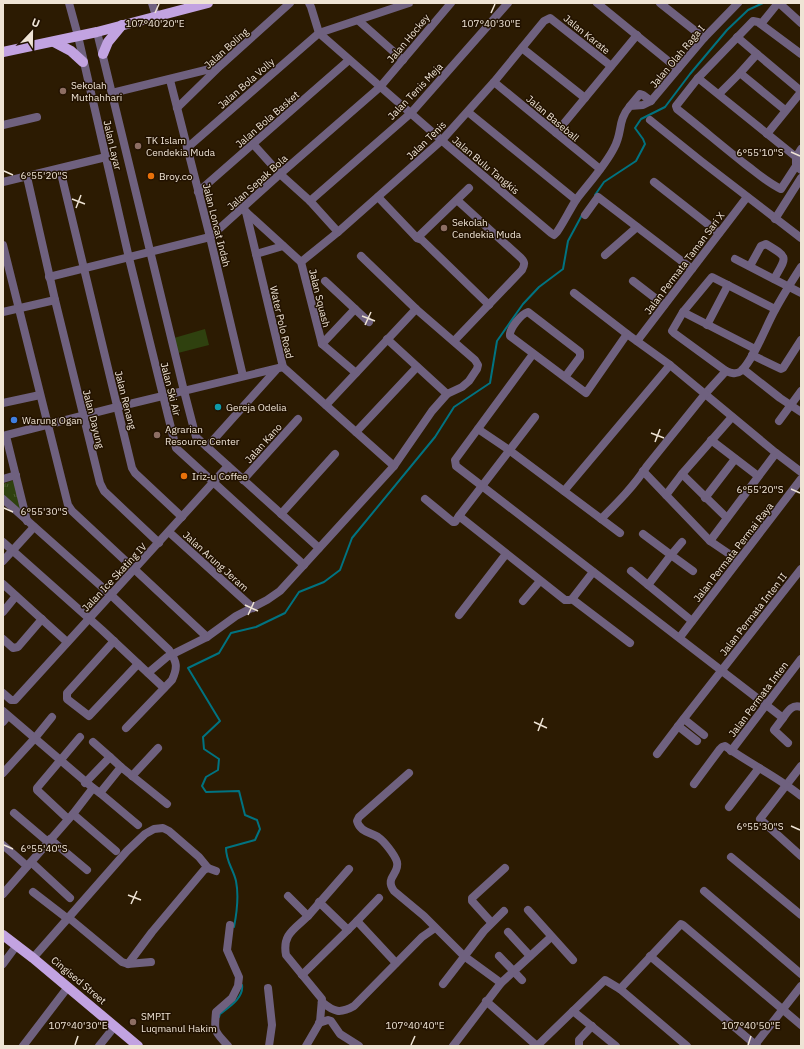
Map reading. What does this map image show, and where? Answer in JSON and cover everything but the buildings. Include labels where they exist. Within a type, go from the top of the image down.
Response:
[{"type":"main road","points":[[3,52],[97,32],[190,5],[208,3]]},
{"type":"main road","points":[[103,54],[108,42],[122,25]]},
{"type":"main road","points":[[54,42],[71,51],[83,62]]},
{"type":"main road","name":"Cingised Street","points":[[3,935],[33,958],[138,1046]]},
{"type":"street","name":"Jalan Layar","points":[[69,3],[78,36],[129,258]]},
{"type":"street","points":[[152,3],[156,16]]},
{"type":"street","name":"Jalan Boling","points":[[177,108],[220,66],[290,3]]},
{"type":"street","points":[[309,3],[319,30],[359,21],[409,3]]},
{"type":"street","name":"Jalan Hockey","points":[[380,87],[450,3]]},
{"type":"street","name":"Jalan Tenis Meja","points":[[310,201],[410,113],[508,3]]},
{"type":"street","points":[[597,3],[678,69]]},
{"type":"street","points":[[660,3],[704,38]]},
{"type":"street","points":[[725,3],[735,6]]},
{"type":"street","points":[[761,24],[778,3],[801,23]]},
{"type":"street","name":"Jalan Olah Raga I","points":[[554,234],[557,232],[576,200],[614,148],[620,134],[621,120],[624,113],[630,106],[643,105],[651,101],[704,38],[735,6]]},
{"type":"street","name":"Jalan Tenis","points":[[301,262],[338,232],[442,140],[494,82],[544,21],[550,18]]},
{"type":"street","name":"Jalan Karate","points":[[550,18],[611,66]]},
{"type":"street","points":[[359,21],[403,60]]},
{"type":"street","points":[[787,199],[781,189],[765,180],[677,109],[676,106],[698,78],[753,21],[761,24],[801,54]]},
{"type":"street","name":"Jalan Bulu Tangkis","points":[[319,30],[349,60],[380,87],[554,234]]},
{"type":"street","name":"Jalan Bola Volly","points":[[187,148],[319,30]]},
{"type":"street","name":"Jalan Layar","points":[[97,32],[150,253]]},
{"type":"street","points":[[556,133],[637,35]]},
{"type":"street","points":[[737,37],[801,91],[767,134]]},
{"type":"street","points":[[522,48],[584,98]]},
{"type":"street","points":[[719,94],[757,54]]},
{"type":"street","name":"Jalan Bola Basket","points":[[198,192],[349,60]]},
{"type":"street","points":[[112,93],[170,80],[220,66]]},
{"type":"street","points":[[740,73],[785,110]]},
{"type":"street","points":[[698,78],[767,134],[797,164]]},
{"type":"street","name":"Jalan Loncat Indah","points":[[170,80],[210,237],[242,376]]},
{"type":"street","name":"Jalan Baseball","points":[[494,82],[600,169]]},
{"type":"street","name":"Jalan Sepak Bola","points":[[49,277],[210,237],[244,210],[280,174],[380,87]]},
{"type":"street","points":[[468,112],[576,200]]},
{"type":"street","points":[[3,125],[37,117]]},
{"type":"street","points":[[650,120],[801,238]]},
{"type":"street","points":[[253,144],[280,174],[310,201],[338,232]]},
{"type":"street","points":[[781,189],[797,164],[801,150]]},
{"type":"street","points":[[3,182],[106,157]]},
{"type":"street","name":"Jalan Renang","points":[[60,169],[117,407],[135,473],[182,517]]},
{"type":"street","name":"Jalan Dayung","points":[[27,177],[49,277],[100,483],[104,491],[159,543]]},
{"type":"street","points":[[775,219],[801,178]]},
{"type":"street","points":[[654,182],[719,233]]},
{"type":"street","points":[[420,238],[469,188]]},
{"type":"street","points":[[379,196],[488,305]]},
{"type":"street","points":[[585,216],[598,197],[692,269]]},
{"type":"street","name":"Jalan Permata Taman Sari X","points":[[637,341],[747,197]]},
{"type":"street","points":[[454,341],[522,270],[525,265],[524,261],[457,200]]},
{"type":"street","name":"Jalan Squash","points":[[244,210],[301,262],[322,344]]},
{"type":"street","name":"Water Polo Road","points":[[244,210],[256,254],[279,368],[326,405],[394,466]]},
{"type":"street","points":[[606,254],[637,227]]},
{"type":"street","points":[[750,266],[761,246],[766,244],[782,253],[784,256],[784,261],[774,279]]},
{"type":"street","points":[[3,245],[68,505],[72,511],[207,637]]},
{"type":"street","points":[[256,254],[284,246]]},
{"type":"street","name":"Jalan Ski Air","points":[[150,253],[196,437],[319,548]]},
{"type":"street","points":[[148,673],[172,654],[207,637],[236,616],[253,608],[280,591],[394,466],[432,411],[447,394],[462,387],[469,381],[477,369],[478,365],[475,360],[416,309],[361,256]]},
{"type":"street","name":"Jalan Ski Air","points":[[129,258],[176,448],[304,565]]},
{"type":"street","points":[[735,259],[801,293]]},
{"type":"street","points":[[776,309],[715,278],[711,278],[683,312],[673,328],[674,333],[726,371],[737,374],[754,352],[776,309],[801,267]]},
{"type":"street","points":[[3,272],[12,280]]},
{"type":"street","points":[[325,281],[369,322]]},
{"type":"street","points":[[633,281],[664,305]]},
{"type":"street","points":[[708,325],[728,285]]},
{"type":"street","points":[[574,293],[670,365],[801,472]]},
{"type":"street","points":[[3,312],[55,300]]},
{"type":"street","points":[[326,405],[416,309]]},
{"type":"street","points":[[355,310],[322,344],[356,373]]},
{"type":"street","points":[[565,377],[580,357],[580,352],[528,312],[524,313],[510,331],[510,336],[586,393],[627,334]]},
{"type":"street","points":[[683,312],[708,325],[781,369],[801,340]]},
{"type":"street","points":[[387,339],[447,394]]},
{"type":"street","points":[[533,354],[455,460],[454,462],[456,466],[680,637],[721,671],[783,718]]},
{"type":"street","points":[[564,492],[670,365]]},
{"type":"street","points":[[356,432],[417,367]]},
{"type":"street","points":[[27,521],[5,436],[279,368]]},
{"type":"street","points":[[207,447],[279,368]]},
{"type":"street","points":[[742,369],[801,412]]},
{"type":"street","points":[[601,519],[628,491],[705,394],[726,371]]},
{"type":"street","points":[[779,421],[801,392]]},
{"type":"street","points":[[3,393],[4,402],[40,395]]},
{"type":"street","points":[[425,499],[453,522],[455,522],[535,417]]},
{"type":"street","points":[[666,495],[682,474],[732,417]]},
{"type":"street","name":"Jalan Kano","points":[[243,480],[298,419]]},
{"type":"street","points":[[478,429],[509,450],[620,533]]},
{"type":"street","points":[[711,440],[758,476]]},
{"type":"street","points":[[710,541],[776,453]]},
{"type":"street","points":[[281,514],[335,454]]},
{"type":"street","points":[[705,498],[736,459]]},
{"type":"street","name":"Jalan Ice Skating IV","points":[[3,693],[13,700],[159,543],[228,466]]},
{"type":"street","points":[[643,471],[710,541],[738,560]]},
{"type":"street","points":[[682,474],[726,518]]},
{"type":"street","points":[[3,479],[16,475]]},
{"type":"street","name":"Jalan Permata Permai Raya","points":[[680,637],[801,480]]},
{"type":"street","points":[[3,499],[111,595],[172,654],[176,666],[176,671],[172,680],[126,728]]},
{"type":"street","points":[[459,516],[565,600],[572,599],[593,572]]},
{"type":"street","points":[[3,561],[34,527]]},
{"type":"street","name":"Jalan Arung Jeram","points":[[169,532],[253,608]]},
{"type":"street","points":[[642,534],[693,571]]},
{"type":"street","points":[[3,542],[114,641],[164,688]]},
{"type":"street","points":[[648,585],[682,542]]},
{"type":"street","points":[[459,615],[506,554]]},
{"type":"street","name":"Jalan Permata Inten II","points":[[658,754],[684,718],[801,569]]},
{"type":"street","points":[[631,571],[692,621]]},
{"type":"street","points":[[524,601],[540,581]]},
{"type":"street","points":[[3,584],[67,642]]},
{"type":"street","points":[[3,612],[16,596]]},
{"type":"street","points":[[572,599],[630,644]]},
{"type":"street","points":[[3,639],[13,648],[18,647],[42,619]]},
{"type":"street","points":[[114,641],[67,693],[67,698],[89,716],[138,664]]},
{"type":"street","name":"Jalan Permata Inten","points":[[731,751],[801,660]]},
{"type":"street","points":[[788,743],[774,730],[792,707],[795,705],[801,707]]},
{"type":"street","points":[[5,717],[35,738],[85,783],[96,790],[138,826]]},
{"type":"street","points":[[3,773],[52,717]]},
{"type":"street","points":[[684,718],[704,735]]},
{"type":"street","points":[[678,726],[697,741]]},
{"type":"street","points":[[80,737],[37,790],[116,851]]},
{"type":"street","points":[[93,742],[121,767],[168,804]]},
{"type":"street","points":[[694,784],[722,747],[725,746],[787,785],[801,796]]},
{"type":"street","points":[[132,776],[158,748]]},
{"type":"street","points":[[85,783],[110,757]]},
{"type":"street","points":[[801,766],[760,818],[760,820],[801,856]]},
{"type":"street","points":[[3,894],[70,816],[121,767]]},
{"type":"street","points":[[729,807],[759,768]]},
{"type":"street","points":[[409,773],[359,817],[357,821],[358,826],[383,841],[397,862],[390,882],[394,891],[424,916],[464,956],[501,983]]},
{"type":"street","points":[[14,813],[87,870]]},
{"type":"street","points":[[33,958],[128,851],[145,834],[154,829],[162,828],[169,831],[199,857],[208,868],[216,871]]},
{"type":"street","points":[[3,845],[29,864],[70,898]]},
{"type":"street","points":[[731,857],[801,915]]},
{"type":"street","points":[[128,964],[152,932],[208,868]]},
{"type":"street","points":[[491,922],[472,901],[472,898],[505,868]]},
{"type":"street","points":[[320,1023],[322,1002],[320,996],[286,955],[284,946],[287,937],[308,916],[349,869]]},
{"type":"street","points":[[704,891],[801,974]]},
{"type":"street","points":[[33,892],[122,962],[128,964],[151,962]]},
{"type":"street","points":[[288,896],[308,916]]},
{"type":"street","points":[[302,975],[380,898]]},
{"type":"street","points":[[319,902],[348,930]]},
{"type":"street","points":[[528,910],[573,960]]},
{"type":"street","points":[[443,984],[491,922],[504,911]]},
{"type":"street","points":[[357,921],[396,963]]},
{"type":"street","points":[[228,1046],[217,1033],[214,1026],[216,1012],[234,996],[238,986],[239,977],[227,950],[230,925]]},
{"type":"street","points":[[620,989],[678,925],[683,925],[801,1025]]},
{"type":"street","points":[[322,1002],[332,1010],[347,1010],[354,1006],[422,936],[435,928]]},
{"type":"street","points":[[508,932],[530,956]]},
{"type":"street","points":[[453,1046],[501,983],[552,937]]},
{"type":"street","points":[[3,964],[17,945]]},
{"type":"street","points":[[499,956],[522,980]]},
{"type":"street","points":[[650,956],[755,1045],[801,986]]},
{"type":"street","points":[[486,1001],[537,1046],[603,980],[607,980],[620,989],[687,1046]]},
{"type":"street","points":[[23,1046],[68,987]]},
{"type":"street","points":[[268,988],[272,1025],[269,1046]]},
{"type":"street","points":[[306,1046],[320,1023],[332,1010]]},
{"type":"street","points":[[573,1011],[616,1046]]},
{"type":"street","points":[[320,1023],[328,1020],[330,1021],[340,1034],[359,1046]]},
{"type":"street","points":[[99,1046],[115,1026]]},
{"type":"street","points":[[579,1046],[579,1040],[592,1026]]},
{"type":"green space","points":[[205,329],[209,345],[178,353],[174,338]]},
{"type":"green space","points":[[14,480],[22,513],[3,496],[3,484]]},
{"type":"waterway","points":[[595,195],[604,182],[636,161],[645,144],[635,128],[641,119],[665,107],[690,74],[727,30],[748,10],[763,3]]},
{"type":"waterway","points":[[234,927],[237,904],[237,887],[235,876],[227,857],[226,848],[255,840],[260,829],[257,820],[245,815],[239,791],[206,792],[202,786],[206,777],[218,770],[219,759],[204,749],[203,737],[220,721],[188,668],[219,653],[231,633],[256,627],[285,613],[299,592],[324,582],[340,570],[352,538],[435,437],[454,407],[490,383],[497,341],[523,304],[539,287],[563,269],[568,241],[582,215]]},
{"type":"waterway","points":[[219,1017],[220,1014],[241,994],[242,985]]},
{"type":"place","name":"Sekolah Muthahhari","points":[[63,91]]},
{"type":"place","name":"TK Islam Cendekia Muda","points":[[138,146]]},
{"type":"place","name":"Broy.co","points":[[151,176]]},
{"type":"place","name":"Sekolah Cendekia Muda","points":[[444,228]]},
{"type":"place","name":"Gereja Odelia","points":[[218,407]]},
{"type":"place","name":"Warung Ogan","points":[[14,420]]},
{"type":"place","name":"Agrarian Resource Center","points":[[157,435]]},
{"type":"place","name":"Iriz-u Coffee","points":[[184,476]]},
{"type":"place","name":"SMPIT Luqmanul Hakim","points":[[133,1022]]}]
